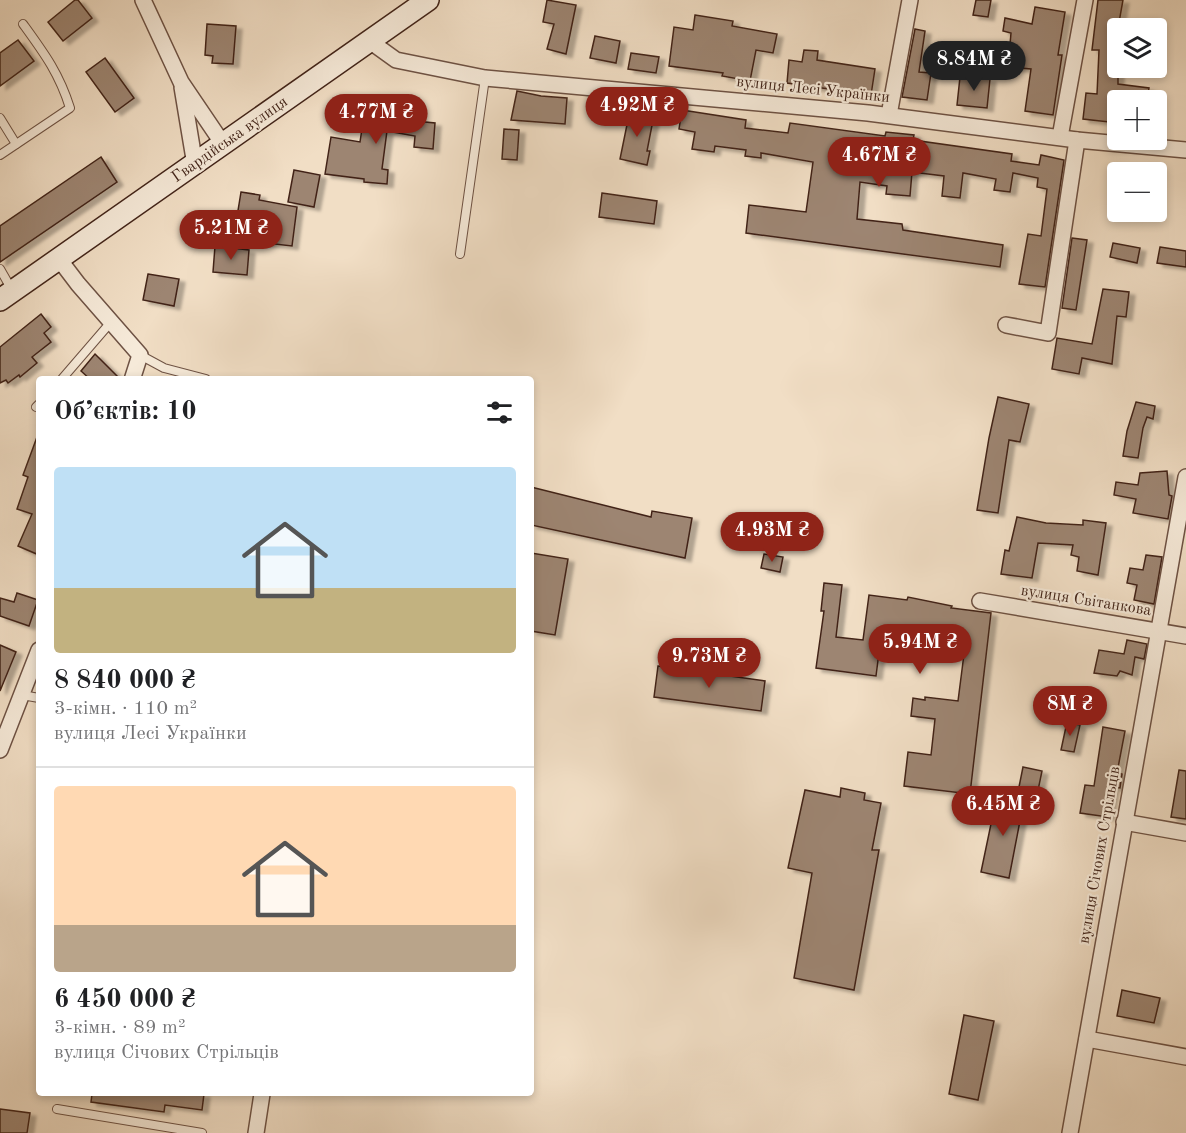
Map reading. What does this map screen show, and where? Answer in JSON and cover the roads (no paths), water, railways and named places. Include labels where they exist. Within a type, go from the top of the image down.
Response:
[{"type":"main road","name":"Гвардійська вулиця","points":[[6,295],[428,0]]},
{"type":"street","points":[[143,0],[181,81],[223,144]]},
{"type":"street","points":[[889,116],[910,0]]},
{"type":"street","points":[[1060,138],[1085,0]]},
{"type":"street","name":"вулиця Лесі Українки","points":[[371,42],[396,60],[485,78],[889,116],[1077,140],[1186,150]]},
{"type":"street","points":[[181,81],[195,165]]},
{"type":"street","points":[[1005,326],[1048,333],[1077,140]]},
{"type":"street","points":[[59,259],[140,356],[133,376]]},
{"type":"street","name":"вулиця Січових Стрільців","points":[[1071,1133],[1186,477]]},
{"type":"street","name":"вулиця Світанкова","points":[[980,601],[1186,636]]},
{"type":"street","points":[[0,750],[36,658]]},
{"type":"street","points":[[1124,822],[1186,832]]},
{"type":"street","points":[[1087,1039],[1186,1057]]},
{"type":"street","points":[[256,1133],[262,1096]]},
{"type":"lane","points":[[0,155],[70,108],[62,83],[52,63],[23,24]]},
{"type":"lane","points":[[460,254],[485,78]]},
{"type":"lane","points":[[0,118],[16,144]]},
{"type":"lane","points":[[0,268],[6,295]]},
{"type":"lane","points":[[64,376],[111,322]]},
{"type":"lane","points":[[140,356],[164,368],[195,376]]},
{"type":"lane","points":[[22,695],[36,697]]},
{"type":"lane","points":[[57,1109],[202,1133]]}]
